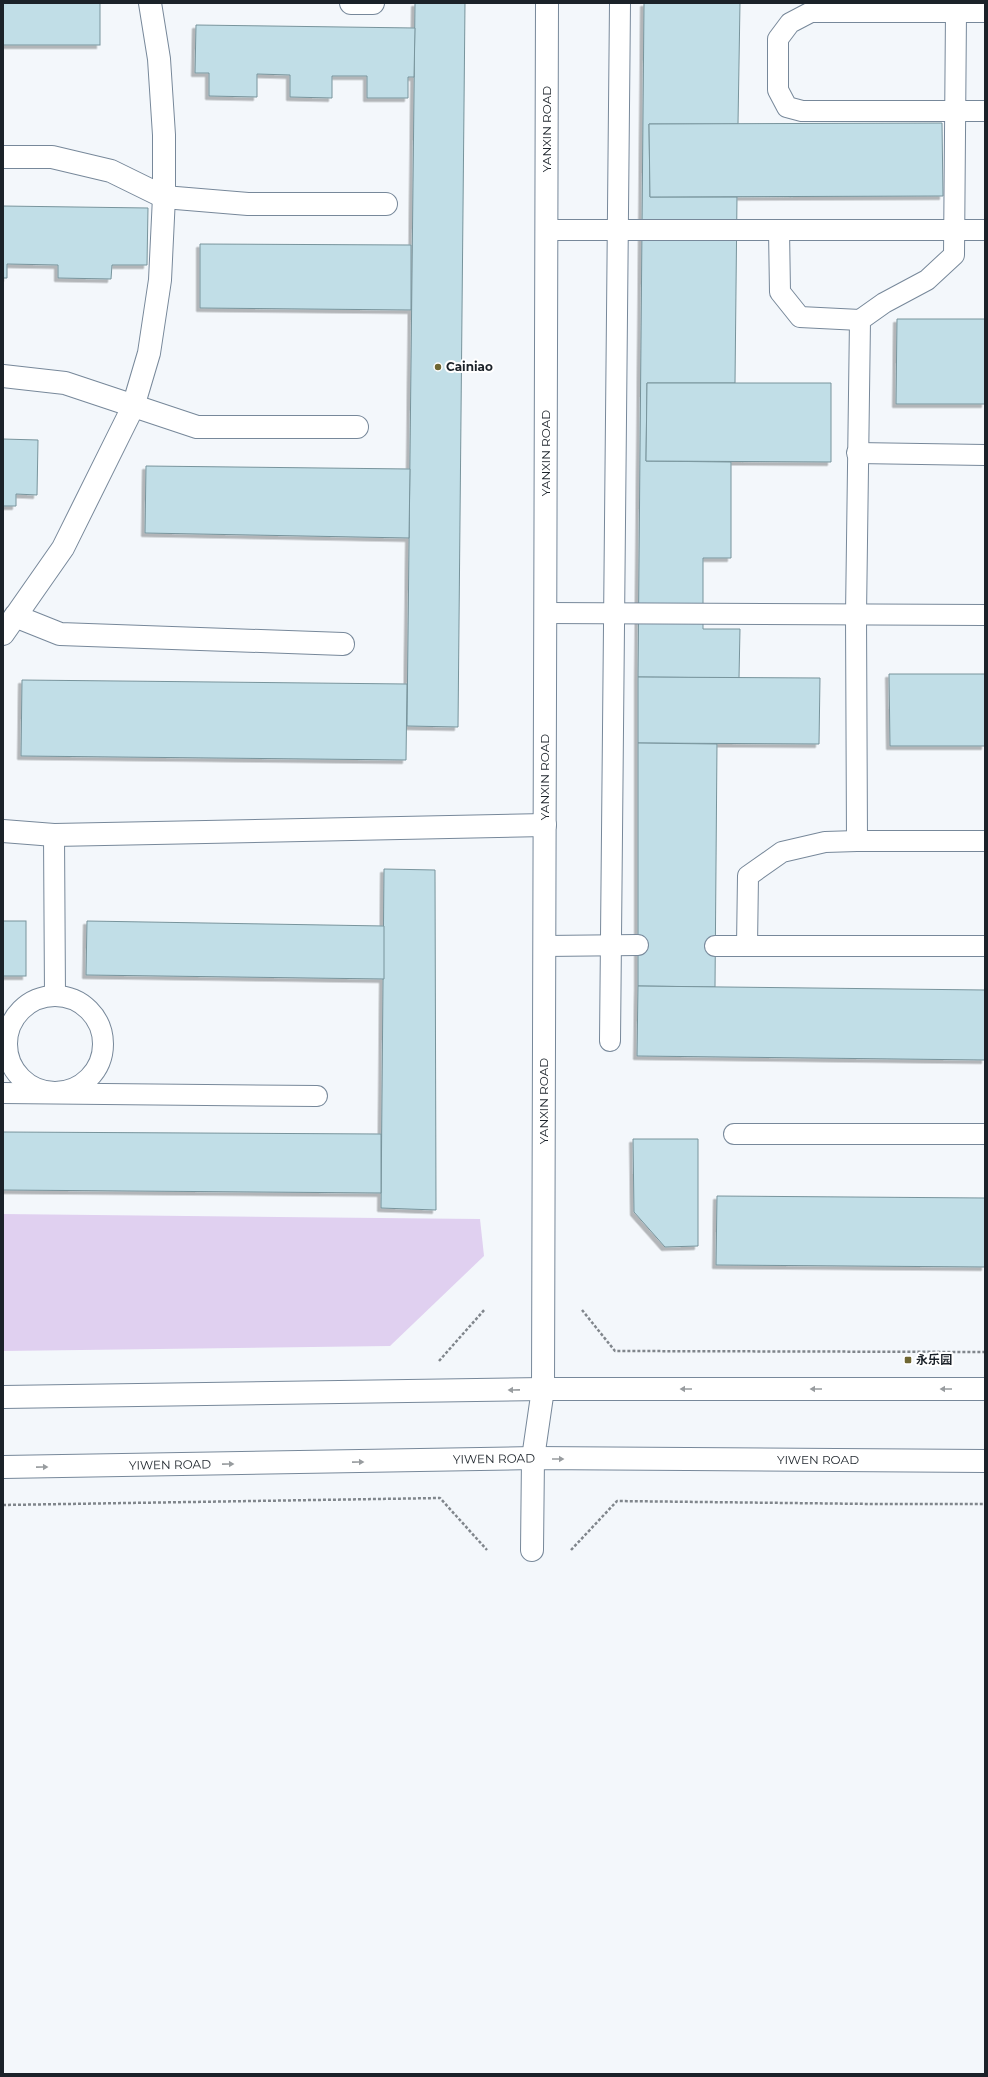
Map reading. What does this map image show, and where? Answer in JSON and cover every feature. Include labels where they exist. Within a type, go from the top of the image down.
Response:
[{"type":"street","points":[[150,3],[159,66],[164,135],[164,197],[160,280],[149,353],[132,407],[63,548],[9,625],[60,634],[343,644]]},
{"type":"street","points":[[351,3],[374,3]]},
{"type":"street","name":"YANXIN ROAD","points":[[532,1550],[533,1458],[543,1390],[547,3]]},
{"type":"street","points":[[3,156],[52,157],[111,171],[164,197],[248,204],[386,204]]},
{"type":"street","points":[[3,376],[65,383],[132,407],[197,427],[357,427]]},
{"type":"street","points":[[3,831],[54,835],[545,825]]},
{"type":"street","points":[[3,1397],[543,1390],[985,1390]]},
{"type":"street","name":"YIWEN ROAD","points":[[3,1468],[533,1458],[985,1461]]},
{"type":"lane","points":[[610,1041],[620,3]]},
{"type":"lane","points":[[985,12],[811,12],[790,24],[778,38],[778,90],[787,107],[802,111],[985,111]]},
{"type":"lane","points":[[779,230],[780,292],[800,317],[860,320],[884,303],[927,280],[954,255],[956,12]]},
{"type":"lane","points":[[547,230],[985,230]]},
{"type":"lane","points":[[857,841],[856,615],[860,320]]},
{"type":"lane","points":[[857,453],[985,455]]},
{"type":"lane","points":[[546,613],[985,615]]},
{"type":"lane","points":[[54,835],[55,996]]},
{"type":"lane","points":[[747,946],[748,876],[782,852],[825,842],[985,841]]},
{"type":"lane","points":[[544,946],[638,945]]},
{"type":"lane","points":[[715,946],[985,946]]},
{"type":"lane","points":[[55,996],[72,999],[86,1006],[97,1019],[103,1034],[103,1050],[98,1066],[89,1079],[75,1089],[60,1093],[43,1091],[28,1085],[17,1074],[10,1061],[7,1046],[9,1030],[16,1016],[26,1005],[40,998],[55,996]]},
{"type":"lane","points":[[3,1093],[317,1096]]},
{"type":"lane","points":[[734,1134],[985,1134]]},
{"type":"path","points":[[582,1310],[615,1351],[985,1352]]},
{"type":"path","points":[[3,1505],[440,1498],[487,1550]]},
{"type":"path","points":[[570,1550],[617,1501],[985,1504]]},
{"type":"shaded area","points":[[3,1214],[480,1219],[484,1256],[390,1346],[3,1351]]},
{"type":"building","points":[[3,3],[100,3],[100,45],[3,45]]},
{"type":"building","points":[[415,3],[465,3],[458,727],[407,726]]},
{"type":"building","points":[[644,3],[740,3],[738,124],[649,124],[650,197],[737,197],[735,383],[647,383],[646,461],[731,462],[731,558],[703,558],[703,629],[740,629],[739,678],[638,677]]},
{"type":"building","points":[[196,25],[415,28],[414,77],[408,77],[408,98],[367,98],[367,76],[332,76],[332,98],[290,97],[290,75],[257,74],[257,97],[209,96],[209,73],[195,73]]},
{"type":"building","points":[[942,123],[943,196],[650,197],[649,124]]},
{"type":"building","points":[[3,206],[148,208],[147,265],[112,265],[111,279],[58,278],[58,265],[7,264],[7,278],[3,278]]},
{"type":"building","points":[[200,244],[411,245],[411,310],[200,308]]},
{"type":"building","points":[[897,319],[985,319],[985,404],[896,404]]},
{"type":"building","points":[[647,383],[831,383],[831,462],[646,461]]},
{"type":"building","points":[[3,439],[38,440],[37,495],[16,494],[16,506],[3,506]]},
{"type":"building","points":[[146,466],[410,469],[409,538],[145,533]]},
{"type":"building","points":[[889,674],[985,674],[985,746],[890,746]]},
{"type":"building","points":[[638,677],[820,678],[819,744],[638,743]]},
{"type":"building","points":[[22,680],[407,684],[406,760],[21,756]]},
{"type":"building","points":[[638,743],[717,744],[715,987],[638,986]]},
{"type":"building","points":[[384,869],[435,870],[436,1210],[381,1208]]},
{"type":"building","points":[[3,921],[26,921],[26,976],[3,976]]},
{"type":"building","points":[[87,921],[384,926],[384,979],[86,975]]},
{"type":"building","points":[[638,986],[985,990],[985,1060],[637,1056]]},
{"type":"building","points":[[3,1132],[381,1134],[381,1193],[3,1190]]},
{"type":"building","points":[[633,1139],[698,1139],[698,1246],[665,1247],[634,1212]]},
{"type":"building","points":[[717,1196],[985,1198],[985,1267],[716,1265]]},
{"type":"place","name":"Cainiao","points":[[438,367]]},
{"type":"place","name":"永乐园","points":[[908,1360]]}]
